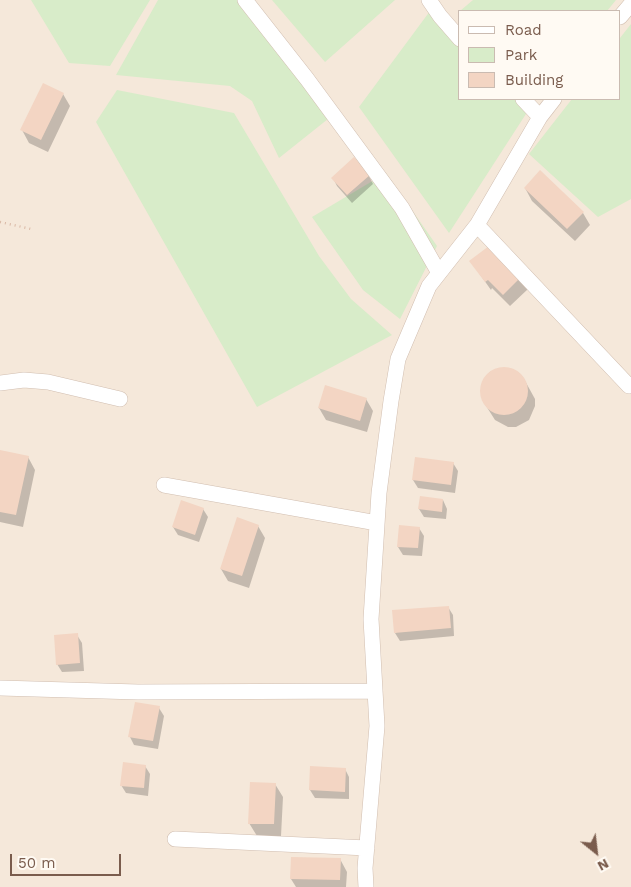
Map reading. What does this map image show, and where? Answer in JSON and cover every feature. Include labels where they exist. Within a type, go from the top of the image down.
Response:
[{"type":"street","points":[[245,0],[306,78],[402,208],[438,272]]},
{"type":"street","points":[[428,0],[458,37]]},
{"type":"street","points":[[621,16],[631,4]]},
{"type":"street","points":[[524,100],[540,117]]},
{"type":"street","points":[[366,887],[367,848],[377,726],[371,619],[377,523],[386,438],[398,359],[429,286],[438,272],[477,225],[540,117],[553,100]]},
{"type":"street","points":[[477,225],[629,386]]},
{"type":"street","points":[[0,383],[24,380],[48,382],[120,399]]},
{"type":"street","points":[[164,484],[377,523]]},
{"type":"street","points":[[0,688],[138,692],[374,691]]},
{"type":"street","points":[[175,839],[367,848]]},
{"type":"path","points":[[0,222],[31,229]]},
{"type":"shaded area","points":[[0,0],[631,0],[631,887],[0,887]]},
{"type":"green space","points":[[31,0],[150,0],[110,66],[69,63]]},
{"type":"green space","points":[[158,0],[250,0],[338,111],[279,158],[252,101],[230,86],[116,75]]},
{"type":"green space","points":[[272,0],[395,0],[325,62]]},
{"type":"green space","points":[[473,0],[616,0],[608,10],[461,10]]},
{"type":"green space","points":[[433,7],[458,34],[458,100],[535,100],[449,233],[359,107]]},
{"type":"green space","points":[[631,24],[631,199],[598,217],[529,154],[571,100],[621,100],[621,37]]},
{"type":"green space","points":[[117,90],[234,113],[319,256],[351,299],[392,335],[257,407],[96,122]]},
{"type":"green space","points":[[386,173],[437,246],[400,319],[363,290],[312,217]]},
{"type":"building","points":[[43,83],[64,93],[41,140],[20,130]]},
{"type":"building","points":[[354,157],[370,175],[347,195],[331,178]]},
{"type":"building","points":[[540,170],[584,212],[567,229],[524,188]]},
{"type":"building","points":[[493,243],[522,276],[503,295],[488,280],[485,282],[469,261]]},
{"type":"building","points":[[499,367],[509,367],[518,371],[524,377],[527,382],[527,400],[518,411],[509,415],[499,415],[490,411],[484,405],[480,396],[480,386],[484,377],[490,371]]},
{"type":"building","points":[[325,385],[367,398],[360,421],[318,408]]},
{"type":"building","points":[[0,450],[29,456],[16,515],[0,512]]},
{"type":"building","points":[[415,457],[454,462],[451,485],[412,480]]},
{"type":"building","points":[[420,496],[443,499],[442,512],[418,509]]},
{"type":"building","points":[[181,500],[204,508],[195,535],[172,527]]},
{"type":"building","points":[[237,517],[259,525],[242,576],[220,569]]},
{"type":"building","points":[[399,525],[420,527],[418,548],[397,547]]},
{"type":"building","points":[[449,606],[451,628],[394,633],[392,610]]},
{"type":"building","points":[[78,633],[80,663],[56,665],[54,635]]},
{"type":"building","points":[[135,702],[160,706],[153,741],[128,737]]},
{"type":"building","points":[[123,762],[146,765],[144,788],[120,786]]},
{"type":"building","points":[[310,766],[346,768],[345,792],[309,790]]},
{"type":"building","points":[[250,782],[276,783],[274,824],[248,824]]},
{"type":"building","points":[[291,857],[341,858],[340,880],[290,879]]}]
